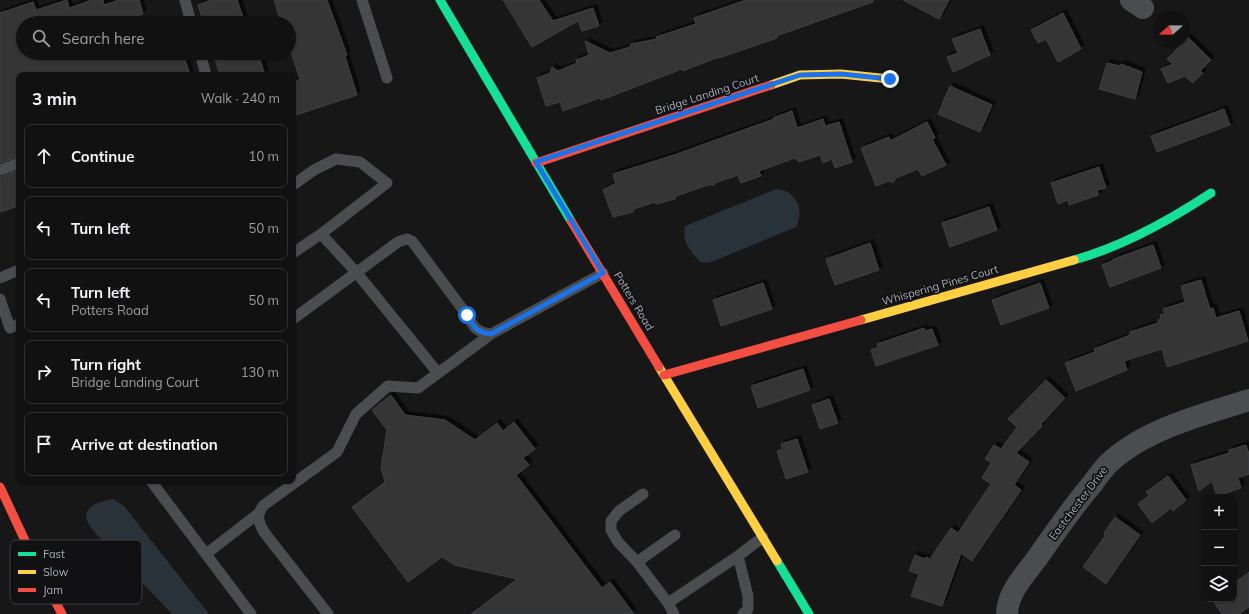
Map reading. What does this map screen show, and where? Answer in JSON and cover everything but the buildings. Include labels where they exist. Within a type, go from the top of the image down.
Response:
[{"type":"main road","name":"Potters Road","points":[[440,0],[809,614]]},
{"type":"main road","name":"Bridge Landing Court","points":[[536,162],[800,75],[841,74],[890,79]]},
{"type":"main road","name":"Whispering Pines Court","points":[[664,375],[1098,253],[1180,214],[1212,193]]},
{"type":"main road","points":[[0,487],[25,540]]},
{"type":"main road","points":[[57,604],[62,614]]},
{"type":"street","name":"Eastchester Drive","points":[[1007,614],[1007,606],[1018,583],[1080,498],[1108,464],[1135,444],[1154,434],[1186,421],[1249,400]]},
{"type":"lane","points":[[185,0],[189,16]]},
{"type":"lane","points":[[362,0],[387,78]]},
{"type":"lane","points":[[202,60],[205,72]]},
{"type":"lane","points":[[296,184],[314,170],[336,159],[360,162],[387,183],[321,234],[296,251]]},
{"type":"lane","points":[[0,170],[16,164]]},
{"type":"lane","points":[[321,234],[356,272],[438,374]]},
{"type":"lane","points":[[296,317],[398,242],[407,239],[412,241],[467,315],[474,327],[481,333],[491,334]]},
{"type":"lane","points":[[0,278],[16,271]]},
{"type":"lane","points":[[296,482],[337,452],[356,414],[388,386],[418,388],[491,334],[603,273]]},
{"type":"lane","points":[[0,299],[10,328],[16,325]]},
{"type":"lane","points":[[153,484],[251,614]]},
{"type":"lane","points":[[206,554],[259,513],[264,505],[293,484]]},
{"type":"lane","points":[[643,494],[619,511],[611,521],[611,530],[618,542],[637,562],[668,603],[674,614]]},
{"type":"lane","points":[[259,513],[258,518],[264,532],[328,614]]},
{"type":"lane","points":[[637,562],[675,535]]},
{"type":"lane","points":[[668,603],[763,538]]},
{"type":"lane","points":[[738,556],[748,596],[746,611]]},
{"type":"shaded area","points":[[776,189],[789,193],[797,202],[799,208],[799,221],[796,227],[709,263],[700,262],[693,254],[686,242],[684,232],[685,226]]},
{"type":"shaded area","points":[[113,499],[124,506],[209,614],[172,614],[142,582],[142,540],[102,540],[98,536],[91,528],[86,517],[89,508],[103,501]]},
{"type":"traffic: fast","points":[[440,0],[571,221]]},
{"type":"traffic: fast","points":[[1074,260],[1109,248],[1145,232],[1211,193]]},
{"type":"traffic: fast","points":[[777,561],[809,614]]},
{"type":"traffic: slow","points":[[771,85],[800,75],[841,74],[890,79]]},
{"type":"traffic: slow","points":[[861,320],[1074,260]]},
{"type":"traffic: slow","points":[[659,367],[777,561]]},
{"type":"traffic: jam","points":[[536,163],[771,85]]},
{"type":"traffic: jam","points":[[571,221],[659,367]]},
{"type":"traffic: jam","points":[[664,375],[861,320]]},
{"type":"traffic: jam","points":[[0,487],[25,540]]},
{"type":"traffic: jam","points":[[57,604],[62,614]]},
{"type":"route","points":[[467,315],[474,327],[481,333],[491,334],[603,273],[536,162],[800,75],[841,74],[890,79]]}]
